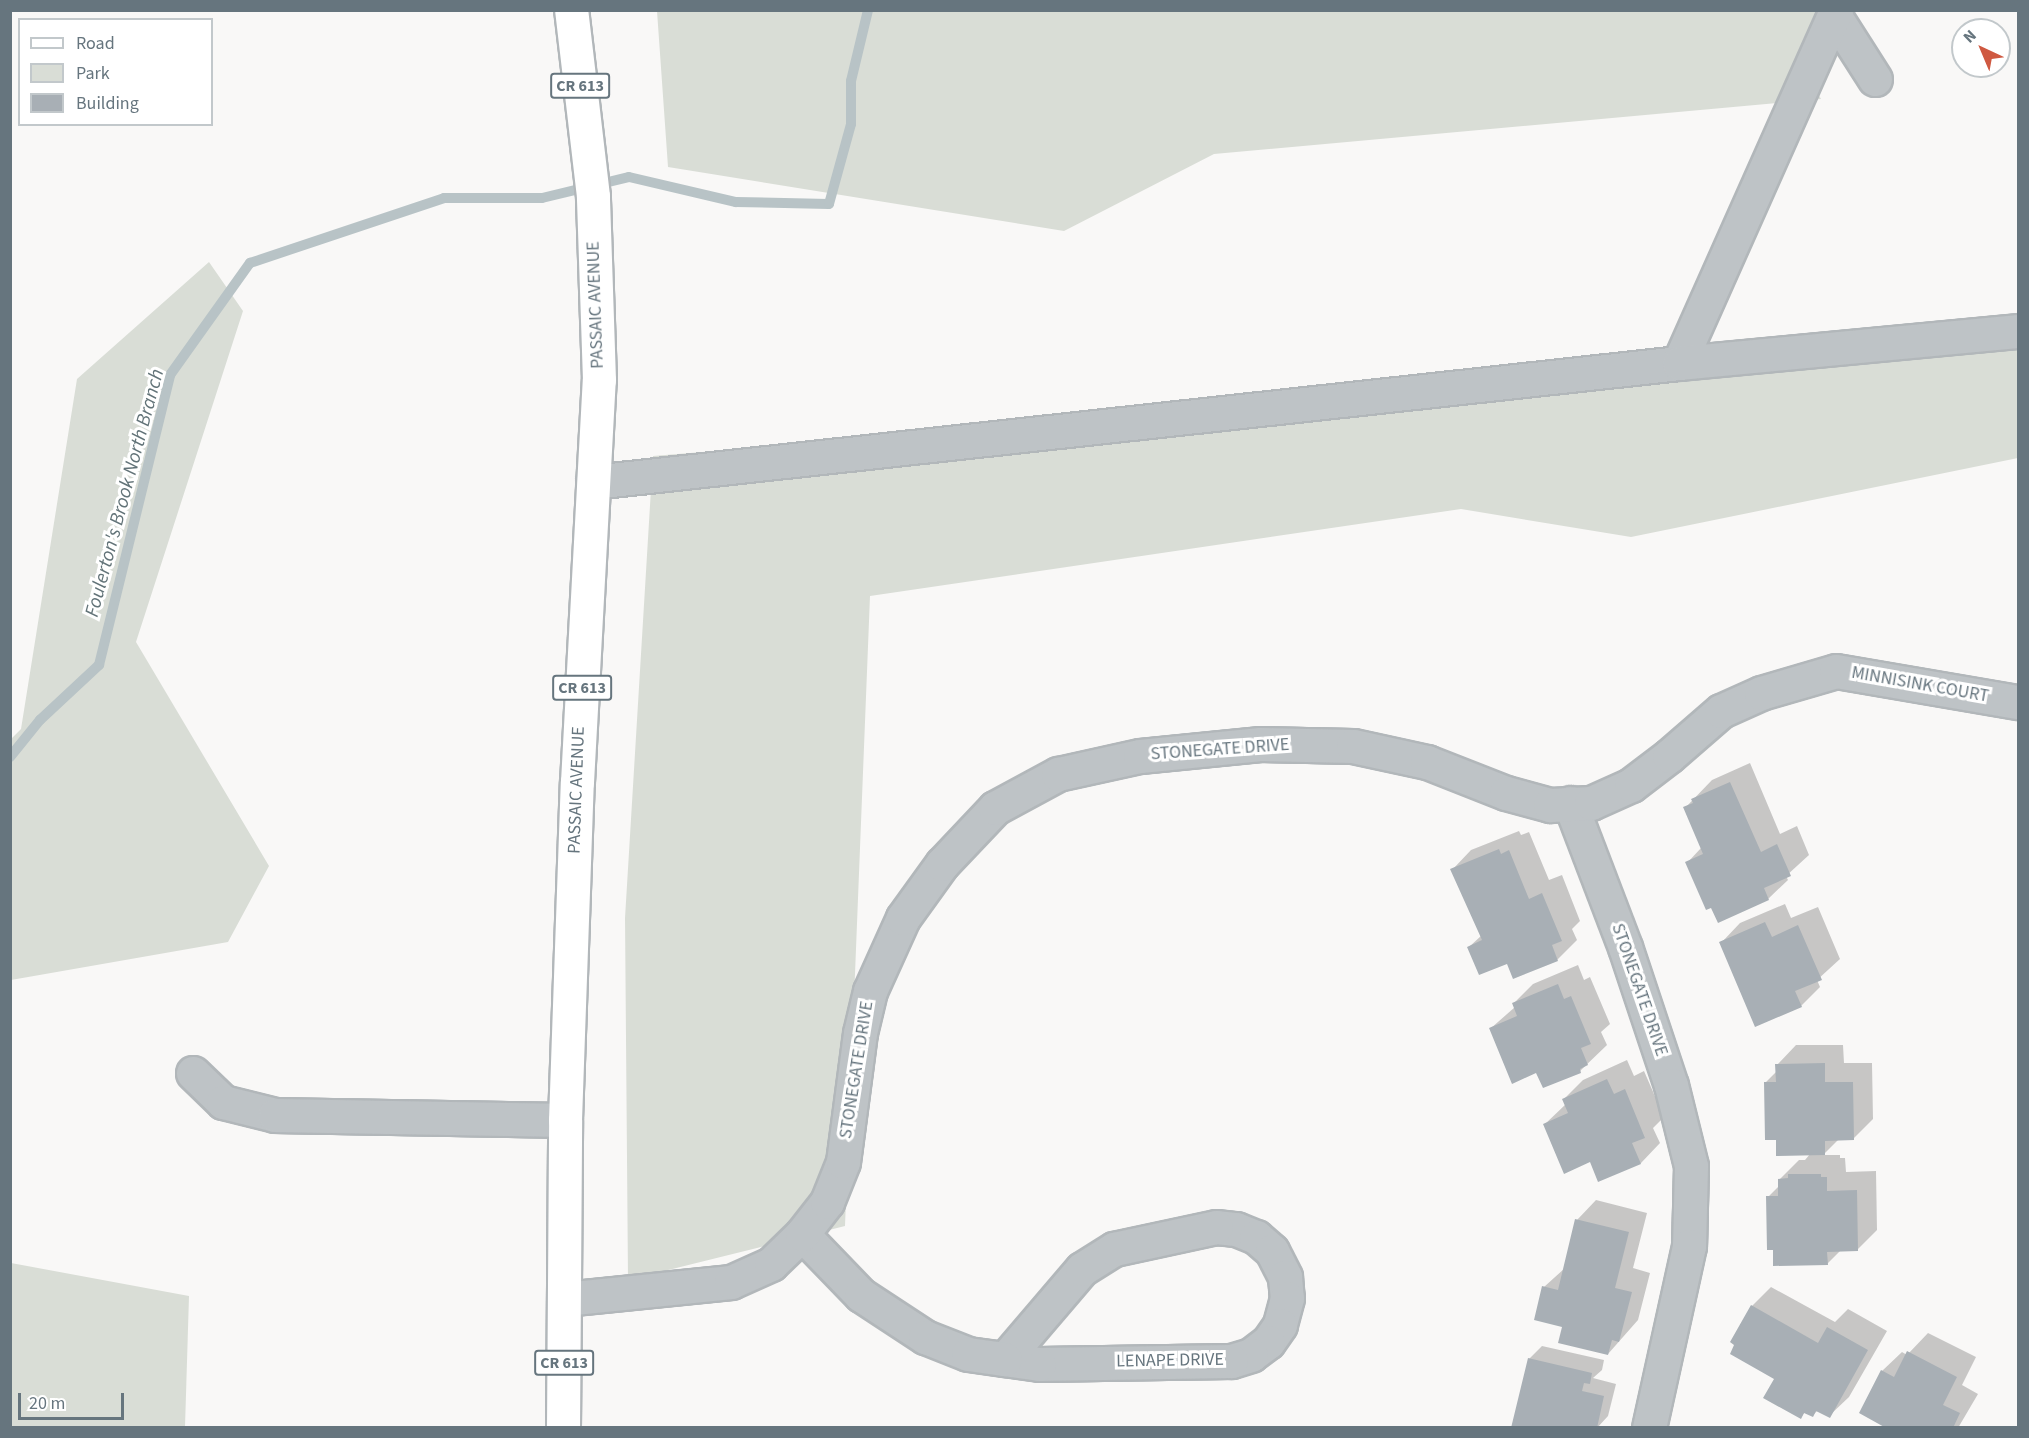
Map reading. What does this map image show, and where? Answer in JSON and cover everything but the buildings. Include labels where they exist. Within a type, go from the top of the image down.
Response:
[{"type":"main road","name":"PASSAIC AVENUE","points":[[563,1428],[565,1120],[577,782],[598,380],[592,196],[571,10]]},
{"type":"street","points":[[1835,13],[1875,79]]},
{"type":"street","points":[[1679,363],[1835,13]]},
{"type":"street","points":[[593,482],[1679,363],[2019,331]]},
{"type":"street","name":"MINNISINK COURT","points":[[1570,803],[1591,803],[1631,785],[1670,756],[1721,711],[1761,693],[1836,671],[2019,702]]},
{"type":"street","name":"STONEGATE DRIVE","points":[[564,1299],[731,1282],[771,1264],[802,1234],[827,1202],[843,1162],[860,1033],[870,991],[898,929],[942,864],[995,808],[1058,774],[1140,756],[1260,744],[1353,746],[1427,762],[1506,793],[1550,805],[1570,803],[1625,947],[1654,1032],[1671,1085],[1691,1166],[1689,1246],[1649,1428]]},
{"type":"street","points":[[193,1073],[223,1102],[275,1115],[565,1120]]},
{"type":"street","name":"LENAPE DRIVE","points":[[802,1234],[861,1295],[925,1337],[968,1354],[1039,1364],[1231,1361],[1251,1355],[1268,1342],[1280,1325],[1287,1298],[1285,1276],[1272,1251],[1256,1237],[1236,1229],[1216,1227],[1114,1249],[1082,1269],[1005,1359]]},
{"type":"green space","points":[[657,11],[1855,11],[1798,59],[1821,99],[1214,154],[1064,231],[668,167]]},
{"type":"green space","points":[[209,262],[243,311],[136,642],[269,866],[228,942],[11,980],[11,739],[21,729],[77,379]]},
{"type":"green space","points":[[2018,345],[2018,458],[1631,537],[1461,509],[870,596],[845,1226],[628,1280],[625,918],[653,456]]},
{"type":"green space","points":[[11,1263],[189,1296],[185,1427],[11,1427]]},
{"type":"waterway","name":"Foulerton's Brook North Branch","points":[[10,757],[40,720],[99,665],[170,375],[250,263],[444,198],[542,198],[629,177],[736,202],[829,204],[851,124],[851,81],[868,10]]}]
